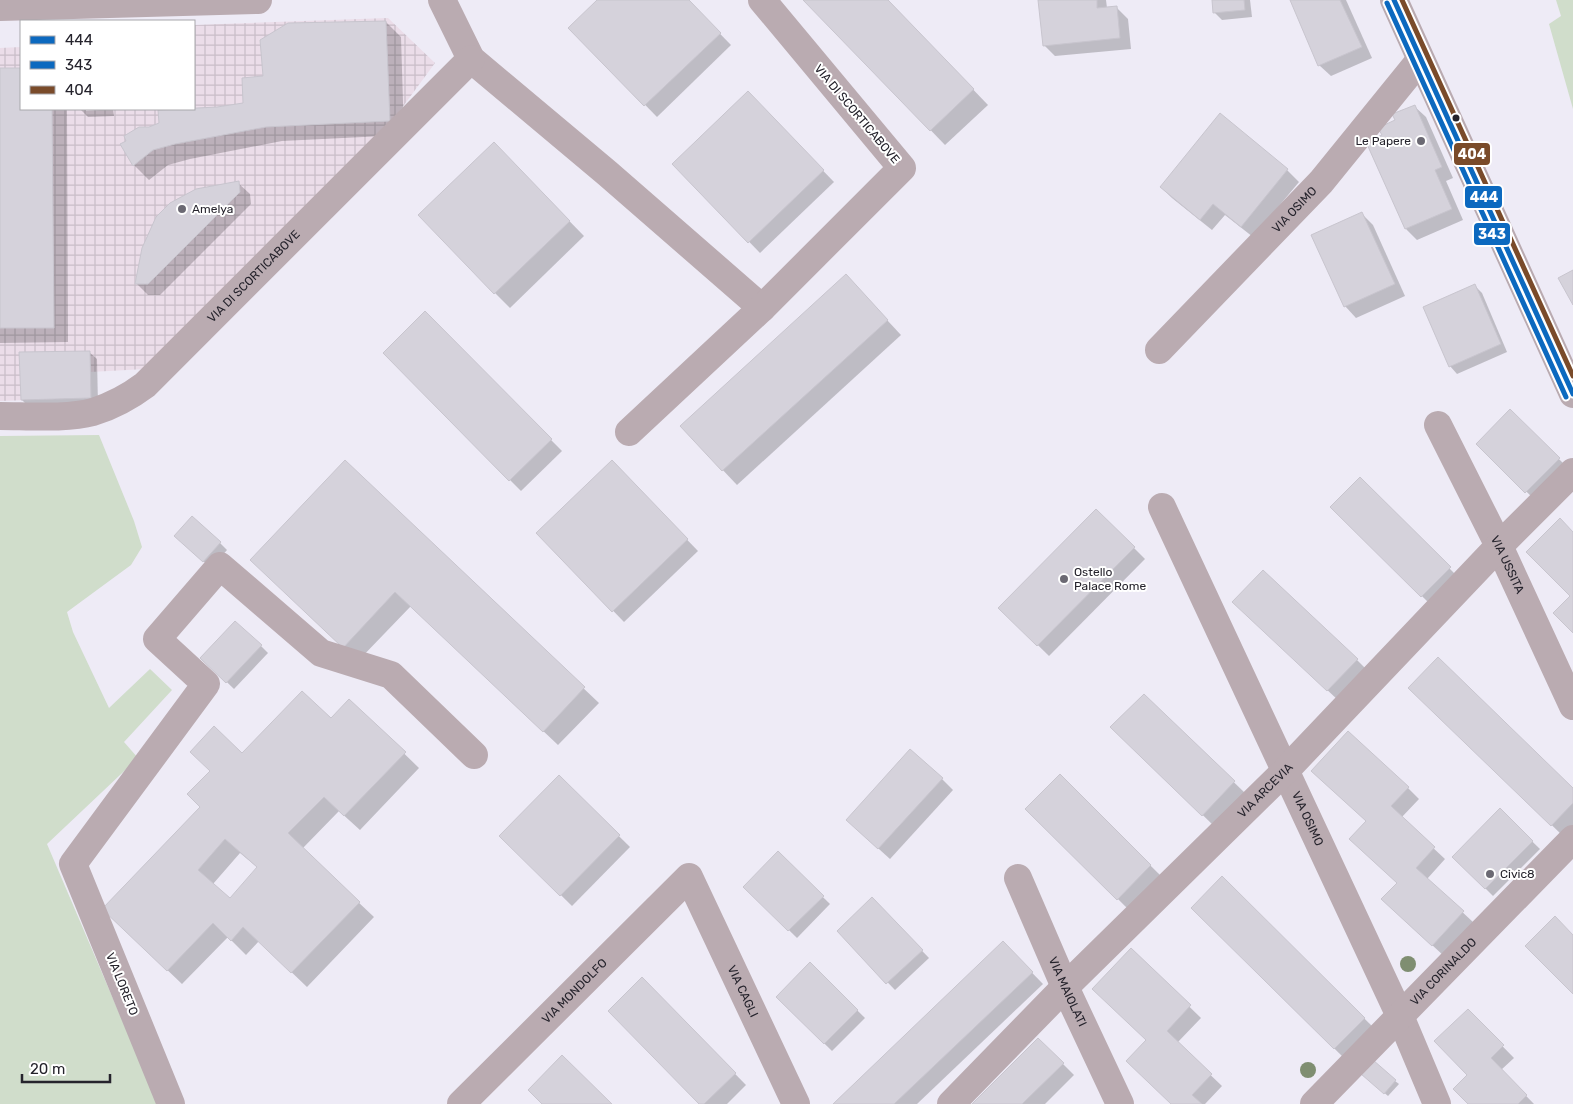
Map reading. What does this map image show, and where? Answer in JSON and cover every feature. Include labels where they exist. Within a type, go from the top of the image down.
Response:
[{"type":"street","points":[[0,7],[258,0]]},
{"type":"street","points":[[442,0],[471,59],[607,173],[762,308]]},
{"type":"street","name":"VIA DI SCORTICABOVE","points":[[629,432],[762,308],[902,168],[762,0]]},
{"type":"street","points":[[1394,0],[1573,394]]},
{"type":"street","name":"VIA DI SCORTICABOVE","points":[[0,416],[69,415],[91,412],[115,403],[145,385],[471,59]]},
{"type":"street","name":"VIA OSIMO","points":[[1159,350],[1321,182],[1420,60]]},
{"type":"street","name":"VIA USSITA","points":[[1438,424],[1499,546],[1573,706]]},
{"type":"street","name":"VIA ARCEVIA","points":[[951,1104],[1065,987],[1286,770],[1499,546],[1573,472]]},
{"type":"street","name":"VIA OSIMO","points":[[1162,508],[1400,1016],[1437,1104]]},
{"type":"street","name":"VIA LORETO","points":[[171,1104],[74,864],[206,684],[158,639],[220,566],[321,653],[390,675],[474,755]]},
{"type":"street","name":"VIA CORINALDO","points":[[1314,1104],[1573,839]]},
{"type":"street","name":"VIA MONDOLFO","points":[[473,1099],[689,877]]},
{"type":"street","name":"VIA CAGLI","points":[[689,877],[796,1104]]},
{"type":"street","name":"VIA MAIOLATI","points":[[1018,878],[1065,987],[1120,1104]]},
{"type":"shaded area","points":[[388,18],[435,63],[393,120],[146,369],[90,372],[91,398],[0,401],[0,48],[20,47],[20,110],[195,110],[195,25]]},
{"type":"green space","points":[[1556,0],[1573,0],[1573,109],[1549,24],[1561,16]]},
{"type":"green space","points":[[99,435],[134,521],[142,547],[131,565],[67,612],[73,632],[109,708],[150,669],[172,690],[124,742],[138,758],[47,844],[158,1104],[0,1104],[0,436]]},
{"type":"building","points":[[597,0],[689,0],[721,33],[644,106],[568,28]]},
{"type":"building","points":[[803,0],[888,0],[974,89],[930,131]]},
{"type":"building","points":[[1038,0],[1097,0],[1097,8],[1117,6],[1120,38],[1043,46]]},
{"type":"building","points":[[1212,0],[1244,0],[1245,10],[1213,13]]},
{"type":"building","points":[[1290,0],[1340,0],[1362,47],[1318,66]]},
{"type":"building","points":[[386,21],[390,121],[266,127],[153,150],[133,166],[120,144],[126,141],[124,136],[139,127],[149,127],[159,123],[158,110],[195,110],[195,108],[243,103],[242,78],[263,76],[260,40],[288,23]]},
{"type":"building","points":[[0,68],[20,68],[20,110],[52,110],[54,328],[0,328]]},
{"type":"building","points":[[748,91],[824,170],[748,243],[672,164]]},
{"type":"building","points":[[1415,105],[1442,167],[1435,170],[1452,209],[1405,229],[1366,142],[1382,135],[1378,128],[1395,120],[1392,114]]},
{"type":"building","points":[[1220,113],[1288,169],[1241,227],[1213,204],[1200,220],[1160,187]]},
{"type":"building","points":[[494,142],[570,221],[494,294],[418,215]]},
{"type":"building","points":[[239,181],[240,192],[148,284],[135,284],[142,248],[156,217],[170,203],[196,189]]},
{"type":"building","points":[[1362,212],[1395,284],[1344,307],[1311,235]]},
{"type":"building","points":[[1573,270],[1573,305],[1558,278]]},
{"type":"building","points":[[846,274],[888,320],[722,471],[680,426]]},
{"type":"building","points":[[1475,284],[1501,344],[1449,367],[1423,307]]},
{"type":"building","points":[[425,311],[552,439],[509,481],[383,353]]},
{"type":"building","points":[[90,351],[91,398],[21,400],[19,352]]},
{"type":"building","points":[[1510,409],[1560,458],[1525,493],[1476,444]]},
{"type":"building","points":[[345,460],[585,687],[543,732],[395,592],[343,648],[250,560]]},
{"type":"building","points":[[612,460],[688,539],[612,612],[536,533]]},
{"type":"building","points":[[1360,477],[1451,567],[1421,597],[1330,507]]},
{"type":"building","points":[[1096,509],[1135,547],[1037,646],[998,608]]},
{"type":"building","points":[[192,516],[221,542],[203,562],[174,536]]},
{"type":"building","points":[[1560,518],[1573,532],[1573,633],[1553,613],[1570,596],[1526,552]]},
{"type":"building","points":[[1263,570],[1358,659],[1327,691],[1232,602]]},
{"type":"building","points":[[235,621],[262,645],[226,683],[200,658]]},
{"type":"building","points":[[1438,657],[1573,788],[1573,803],[1551,826],[1408,688]]},
{"type":"building","points":[[302,691],[331,718],[349,699],[406,752],[344,816],[324,797],[288,833],[360,902],[291,973],[243,927],[231,941],[213,923],[167,971],[102,909],[200,807],[187,794],[210,771],[190,752],[214,726],[242,753]],"holes":[[[225,839],[257,867],[230,898],[198,870]]]},
{"type":"building","points":[[1144,694],[1235,781],[1202,816],[1110,727]]},
{"type":"building","points":[[1348,731],[1409,787],[1391,806],[1435,847],[1416,868],[1464,911],[1432,946],[1381,899],[1397,883],[1349,839],[1366,821],[1311,771]]},
{"type":"building","points":[[910,749],[943,778],[878,849],[846,820]]},
{"type":"building","points":[[1060,774],[1151,865],[1117,900],[1025,809]]},
{"type":"building","points":[[559,775],[620,835],[560,896],[499,836]]},
{"type":"building","points":[[1500,808],[1533,841],[1485,889],[1452,857]]},
{"type":"building","points":[[778,851],[824,896],[788,931],[743,887]]},
{"type":"building","points":[[1222,876],[1365,1018],[1334,1049],[1191,908]]},
{"type":"building","points":[[872,897],[923,950],[886,984],[837,931]]},
{"type":"building","points":[[1555,916],[1573,935],[1573,994],[1525,946]]},
{"type":"building","points":[[1003,941],[1033,972],[894,1104],[833,1104]]},
{"type":"building","points":[[1131,948],[1191,1005],[1167,1031],[1212,1074],[1192,1095],[1202,1104],[1171,1104],[1126,1061],[1146,1040],[1092,989]]},
{"type":"building","points":[[810,962],[858,1010],[824,1044],[776,997]]},
{"type":"building","points":[[642,977],[736,1073],[704,1104],[699,1104],[608,1011]]},
{"type":"building","points":[[1468,1009],[1504,1045],[1491,1058],[1527,1095],[1518,1104],[1468,1104],[1453,1089],[1467,1075],[1434,1041]]},
{"type":"building","points":[[1038,1038],[1064,1063],[1022,1104],[972,1104]]},
{"type":"building","points":[[562,1055],[612,1104],[542,1104],[528,1090]]},
{"type":"building","points":[[1373,1060],[1396,1080],[1384,1094],[1361,1074]]},
{"type":"transit line","name":"444","points":[[1394,0],[1573,394]]},
{"type":"transit line","name":"404","points":[[1402,0],[1573,376]]},
{"type":"transit line","name":"343","points":[[1387,3],[1566,397]]},
{"type":"place","name":"Le Papere","points":[[1421,141]]},
{"type":"place","name":"Amelya","points":[[182,209]]},
{"type":"place","name":"Ostello Palace Rome","points":[[1064,579]]},
{"type":"place","name":"Civic8","points":[[1490,874]]}]
